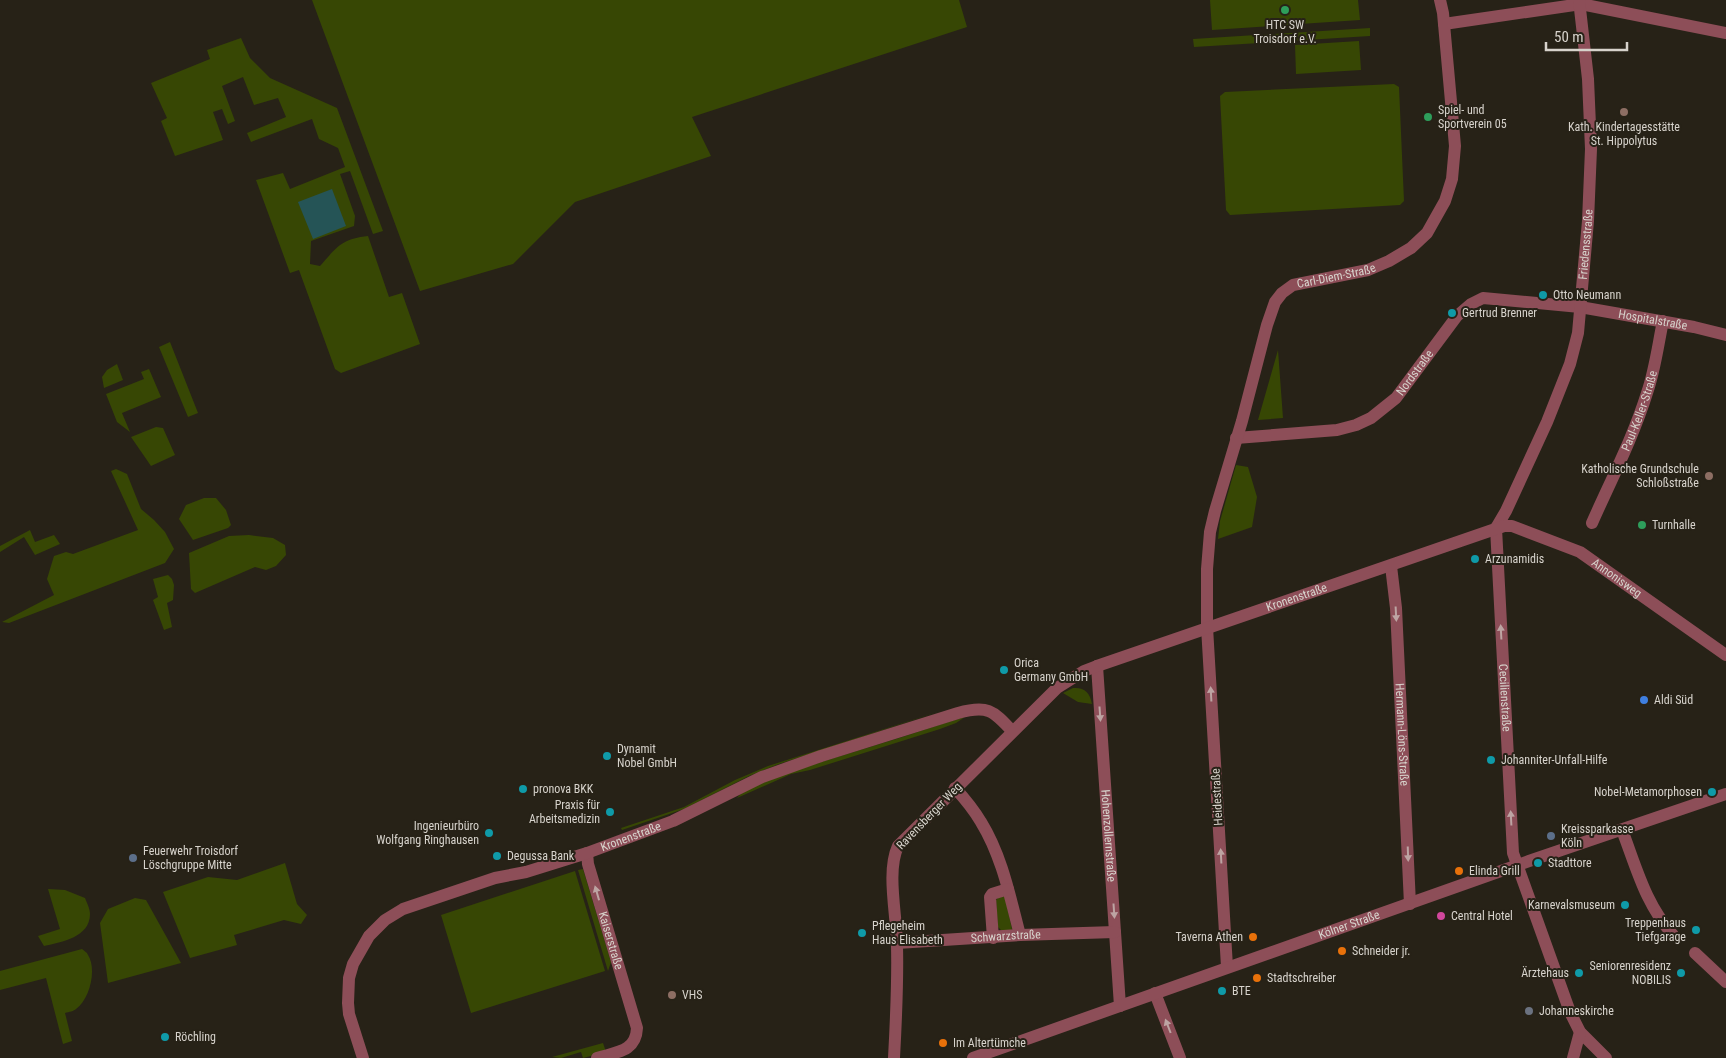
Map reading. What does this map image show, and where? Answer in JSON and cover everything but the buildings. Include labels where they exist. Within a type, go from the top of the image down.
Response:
[{"type":"street","name":"Carl-Diem-Straße","points":[[1207,627],[1207,569],[1210,532],[1221,486],[1275,302],[1282,293],[1293,285],[1359,273],[1389,261],[1422,239],[1441,209],[1452,179],[1455,146],[1444,24],[1440,0]]},
{"type":"street","points":[[1444,24],[1580,2],[1726,33]]},
{"type":"street","name":"Friedensstraße","points":[[1496,528],[1520,482],[1564,380],[1578,333],[1588,221],[1591,148],[1588,79],[1580,2]]},
{"type":"street","name":"Nordstraße","points":[[1236,438],[1337,430],[1356,425],[1371,418],[1396,398],[1457,316],[1471,304],[1483,298],[1580,307]]},
{"type":"street","name":"Hospitalstraße","points":[[1580,307],[1726,336]]},
{"type":"street","name":"Paul-Keller-Straße","points":[[1592,524],[1612,482],[1648,392],[1663,322]]},
{"type":"street","name":"Annonisweg","points":[[1496,528],[1512,526],[1580,552],[1726,655]]},
{"type":"street","name":"Kronenstraße","points":[[1097,666],[1207,627],[1391,566],[1496,528]]},
{"type":"street","name":"Cecilienstraße","points":[[1496,528],[1513,853],[1516,866],[1523,880],[1570,1012],[1580,1032],[1606,1058]]},
{"type":"street","name":"Hermann-Löns-Straße","points":[[1391,566],[1396,617],[1410,904]]},
{"type":"street","name":"Heidestraße","points":[[1207,627],[1227,968]]},
{"type":"street","name":"Ravensberger Weg","points":[[894,1058],[897,1002],[897,943],[892,861],[895,852],[901,841],[1057,688],[1084,671],[1097,666]]},
{"type":"street","name":"Hohenzollernstraße","points":[[1097,666],[1120,1006]]},
{"type":"street","name":"Kronenstraße","points":[[363,1058],[349,1014],[349,978],[353,964],[376,927],[403,909],[495,878],[526,872],[587,853],[673,821],[776,772],[958,713],[977,708],[988,710],[1003,721],[1012,731]]},
{"type":"street","points":[[955,788],[974,810],[982,823],[1001,865],[1020,935]]},
{"type":"street","name":"Kölner Straße","points":[[973,1058],[1410,904],[1529,860],[1726,794]]},
{"type":"street","points":[[1622,830],[1648,901],[1674,935]]},
{"type":"street","name":"Kaiserstraße","points":[[587,853],[588,864],[637,1028],[636,1037],[630,1046],[621,1051],[597,1058]]},
{"type":"street","points":[[993,938],[990,897],[992,894],[1008,889]]},
{"type":"street","name":"Schwarzstraße","points":[[897,943],[1020,935],[1115,932]]},
{"type":"street","points":[[1695,953],[1726,982]]},
{"type":"street","points":[[1156,993],[1180,1058]]},
{"type":"street","points":[[1573,1058],[1580,1032]]},
{"type":"green space","points":[[312,0],[959,0],[967,27],[692,117],[711,156],[575,202],[513,264],[420,291]]},
{"type":"green space","name":"HTC SW Troisdorf e.V.","points":[[1210,0],[1358,0],[1360,20],[1212,30]]},
{"type":"green space","points":[[1370,28],[1370,36],[1194,47],[1193,39]]},
{"type":"green space","points":[[241,38],[250,58],[270,78],[337,108],[383,231],[373,234],[350,171],[340,174],[355,216],[354,226],[311,241],[310,264],[320,266],[340,245],[352,239],[368,236],[389,297],[402,293],[420,344],[341,373],[335,369],[299,270],[290,273],[256,180],[283,173],[290,189],[345,167],[338,148],[319,139],[312,119],[251,142],[247,133],[286,117],[278,98],[254,105],[243,77],[222,86],[235,121],[228,124],[222,109],[213,112],[223,140],[175,156],[161,121],[167,118],[151,83],[210,59],[207,50]]},
{"type":"green space","points":[[1359,41],[1361,70],[1296,74],[1295,45]]},
{"type":"green space","points":[[1394,84],[1399,87],[1404,201],[1400,205],[1230,215],[1226,210],[1220,96],[1225,92]]},
{"type":"green space","points":[[170,342],[198,413],[188,417],[159,347]]},
{"type":"green space","points":[[1278,350],[1283,418],[1258,420]]},
{"type":"green space","points":[[117,364],[123,380],[104,388],[102,377],[107,370]]},
{"type":"green space","points":[[149,369],[161,397],[122,413],[130,432],[117,422],[106,394],[144,379],[141,372]]},
{"type":"green space","points":[[156,427],[163,428],[175,455],[151,466],[131,437]]},
{"type":"green space","points":[[1236,465],[1248,467],[1257,497],[1252,527],[1218,539],[1220,521]]},
{"type":"green space","points":[[116,469],[127,474],[141,509],[165,532],[174,549],[165,563],[9,623],[2,622],[54,595],[47,579],[54,556],[66,552],[73,554],[138,530],[111,471]]},
{"type":"green space","points":[[204,498],[216,498],[226,510],[231,525],[228,528],[193,540],[179,519],[186,505]]},
{"type":"green space","points":[[30,530],[35,542],[54,535],[60,544],[35,555],[24,537],[0,552],[0,546]]},
{"type":"green space","points":[[249,535],[273,538],[285,545],[286,555],[276,566],[266,570],[255,567],[195,593],[191,589],[189,553],[229,536]]},
{"type":"green space","points":[[168,575],[174,585],[173,600],[167,603],[172,627],[164,630],[153,600],[158,597],[153,579]]},
{"type":"green space","points":[[1073,688],[1080,688],[1086,691],[1090,696],[1092,704],[1078,702],[1063,693]]},
{"type":"green space","points":[[944,710],[779,764],[749,776],[684,809],[622,830],[621,828],[684,807],[735,780],[768,766]]},
{"type":"green space","points":[[965,717],[956,723],[940,729],[810,770],[791,774],[737,798],[745,791],[779,777]]},
{"type":"green space","points":[[285,863],[297,904],[307,915],[301,924],[284,920],[234,935],[237,945],[190,958],[163,892],[208,877],[237,880]]},
{"type":"green space","points":[[583,869],[611,962],[608,971],[578,870]]},
{"type":"green space","points":[[575,871],[605,971],[471,1013],[441,915]]},
{"type":"green space","points":[[48,889],[65,890],[85,898],[90,914],[89,922],[80,933],[66,940],[44,946],[38,936],[60,929]]},
{"type":"green space","points":[[1003,896],[1005,897],[1012,929],[1009,932],[1003,932],[998,927],[996,900]]},
{"type":"green space","points":[[135,898],[146,900],[181,963],[108,983],[100,923],[108,909]]},
{"type":"green space","points":[[82,949],[87,953],[91,961],[91,984],[81,1004],[74,1010],[65,1013],[72,1041],[63,1044],[46,978],[0,990],[0,971]]},
{"type":"green space","points":[[603,1043],[606,1052],[583,1058],[581,1052],[561,1058],[552,1057]]},
{"type":"water","points":[[332,189],[346,226],[313,239],[298,202]]},
{"type":"place","name":"HTC SW Troisdorf e.V.","points":[[1285,10]]},
{"type":"place","name":"Kath. Kindertagesstätte St. Hippolytus","points":[[1624,112]]},
{"type":"place","name":"Spiel- und Sportverein 05","points":[[1428,117]]},
{"type":"place","name":"Otto Neumann","points":[[1543,295]]},
{"type":"place","name":"Gertrud Brenner","points":[[1452,313]]},
{"type":"place","name":"Katholische Grundschule Schloßstraße","points":[[1709,476]]},
{"type":"place","name":"Turnhalle","points":[[1642,525]]},
{"type":"place","name":"Arzunamidis","points":[[1475,559]]},
{"type":"place","name":"Orica Germany GmbH","points":[[1004,670]]},
{"type":"place","name":"Aldi Süd","points":[[1644,700]]},
{"type":"place","name":"Dynamit Nobel GmbH","points":[[607,756]]},
{"type":"place","name":"Johanniter-Unfall-Hilfe","points":[[1491,760]]},
{"type":"place","name":"pronova BKK","points":[[523,789]]},
{"type":"place","name":"Nobel-Metamorphosen","points":[[1712,792]]},
{"type":"place","name":"Praxis für Arbeitsmedizin","points":[[610,812]]},
{"type":"place","name":"Ingenieurbüro Wolfgang Ringhausen","points":[[489,833]]},
{"type":"place","name":"Kreissparkasse Köln","points":[[1551,836]]},
{"type":"place","name":"Degussa Bank","points":[[497,856]]},
{"type":"place","name":"Feuerwehr Troisdorf Löschgruppe Mitte","points":[[133,858]]},
{"type":"place","name":"Stadttore","points":[[1538,863]]},
{"type":"place","name":"Elinda Grill","points":[[1459,871]]},
{"type":"place","name":"Karnevalsmuseum","points":[[1625,905]]},
{"type":"place","name":"Central Hotel","points":[[1441,916]]},
{"type":"place","name":"Treppenhaus Tiefgarage","points":[[1696,930]]},
{"type":"place","name":"Pflegeheim Haus Elisabeth","points":[[862,933]]},
{"type":"place","name":"Taverna Athen","points":[[1253,937]]},
{"type":"place","name":"Schneider jr.","points":[[1342,951]]},
{"type":"place","name":"Ärztehaus","points":[[1579,973]]},
{"type":"place","name":"Seniorenresidenz NOBILIS","points":[[1681,973]]},
{"type":"place","name":"Stadtschreiber","points":[[1257,978]]},
{"type":"place","name":"BTE","points":[[1222,991]]},
{"type":"place","name":"VHS","points":[[672,995]]},
{"type":"place","name":"Johanneskirche","points":[[1529,1011]]},
{"type":"place","name":"Röchling","points":[[165,1037]]},
{"type":"place","name":"Im Altertümche","points":[[943,1043]]}]
